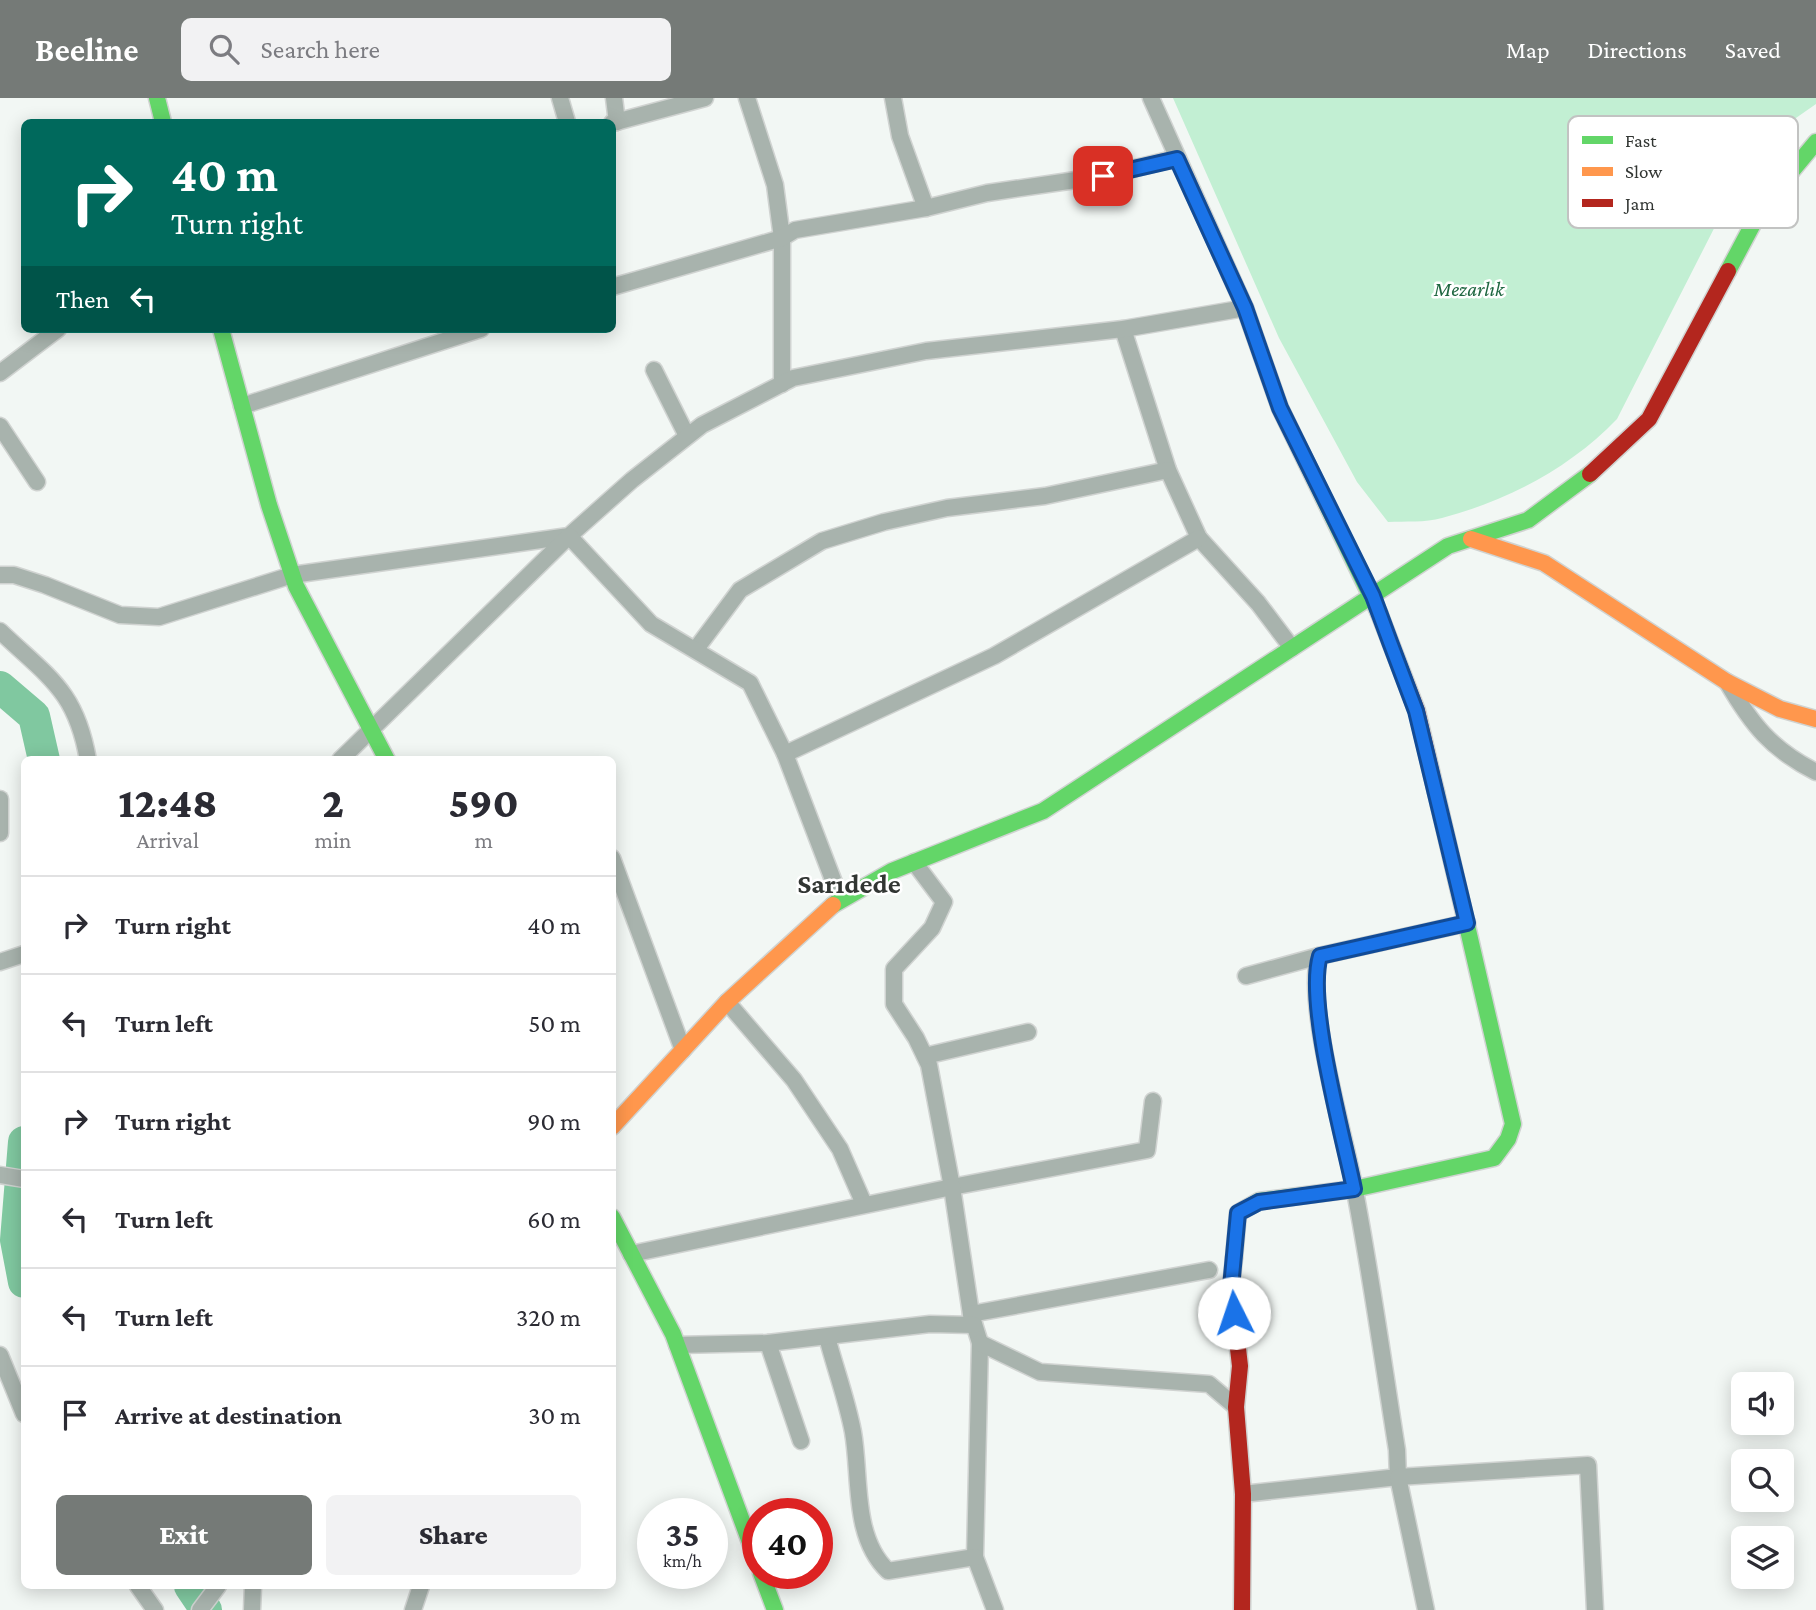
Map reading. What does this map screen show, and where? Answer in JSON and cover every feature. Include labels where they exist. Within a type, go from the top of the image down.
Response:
[{"type":"street","points":[[156,98],[162,119]]},
{"type":"street","points":[[560,98],[566,119]]},
{"type":"street","points":[[614,98],[615,119]]},
{"type":"street","points":[[616,123],[705,98]]},
{"type":"street","points":[[747,98],[775,186],[782,238],[782,384]]},
{"type":"street","points":[[892,98],[900,136],[926,208]]},
{"type":"street","points":[[1151,98],[1245,308],[1280,408],[1373,596],[1416,711],[1513,1124],[1508,1139],[1494,1158],[1354,1189],[1259,1202],[1238,1213],[1231,1287],[1240,1366],[1236,1407],[1242,1494],[1242,1610]]},
{"type":"street","points":[[1798,164],[1816,142]]},
{"type":"street","points":[[616,286],[782,238],[795,230],[926,208],[987,193],[1103,176],[1177,159]]},
{"type":"street","points":[[616,1123],[727,1002],[840,898],[914,862],[1043,811],[1448,546],[1528,520],[1607,461],[1649,419],[1751,228]]},
{"type":"street","points":[[344,756],[569,536],[632,480],[702,425],[793,378],[926,351],[1123,329],[1245,308]]},
{"type":"street","points":[[1123,329],[1168,470],[1199,538],[1258,603],[1292,648]]},
{"type":"street","points":[[0,373],[53,333]]},
{"type":"street","points":[[222,333],[292,575],[385,756]]},
{"type":"street","points":[[242,406],[469,333]]},
{"type":"street","points":[[654,370],[687,436]]},
{"type":"street","points":[[0,426],[37,482]]},
{"type":"street","points":[[696,649],[740,590],[822,541],[884,522],[947,508],[1045,496],[1168,470]]},
{"type":"street","points":[[0,575],[14,575],[45,585],[120,615],[159,617],[292,575],[569,536]]},
{"type":"street","points":[[569,536],[651,624],[750,683],[785,754],[840,898]]},
{"type":"street","points":[[785,754],[994,656],[1199,538]]},
{"type":"street","points":[[1471,539],[1544,563],[1727,682],[1780,709],[1816,719]]},
{"type":"street","points":[[0,631],[66,693],[82,729],[87,756]]},
{"type":"street","points":[[1727,682],[1751,723],[1795,761],[1816,772]]},
{"type":"street","points":[[0,799],[0,833]]},
{"type":"street","points":[[914,862],[944,902],[932,928],[894,969],[894,1004],[925,1056],[951,1187],[973,1320],[980,1343],[975,1557],[995,1610]]},
{"type":"street","points":[[616,869],[683,1050]]},
{"type":"street","points":[[1246,976],[1320,956],[1467,923]]},
{"type":"street","points":[[0,962],[21,955]]},
{"type":"street","points":[[1320,956],[1315,969],[1321,1027],[1354,1189],[1397,1450],[1398,1477],[1426,1610]]},
{"type":"street","points":[[727,1002],[794,1080],[840,1149],[864,1204]]},
{"type":"street","points":[[925,1056],[1028,1032]]},
{"type":"street","points":[[631,1254],[864,1204],[1147,1150],[1153,1101]]},
{"type":"street","points":[[0,1175],[21,1178]]},
{"type":"street","points":[[616,1225],[677,1345],[742,1521]]},
{"type":"street","points":[[677,1345],[768,1343],[973,1320],[1209,1270]]},
{"type":"street","points":[[827,1337],[853,1431],[866,1537],[874,1558],[888,1571],[975,1557]]},
{"type":"street","points":[[768,1343],[801,1441]]},
{"type":"street","points":[[980,1343],[1040,1372],[1209,1384],[1236,1407]]},
{"type":"street","points":[[0,1355],[21,1408]]},
{"type":"street","points":[[1242,1494],[1398,1477],[1588,1465],[1595,1610]]},
{"type":"street","points":[[140,1589],[155,1610]]},
{"type":"street","points":[[200,1610],[216,1589]]},
{"type":"street","points":[[252,1610],[253,1589]]},
{"type":"street","points":[[413,1610],[420,1589]]},
{"type":"street","points":[[767,1589],[775,1610]]},
{"type":"green space","name":"Mezarlık","points":[[1173,98],[1816,98],[1816,104],[1798,117],[1568,116],[1568,228],[1714,228],[1617,419],[1579,453],[1514,492],[1435,520],[1388,522],[1357,482],[1279,338]]},
{"type":"waterway","points":[[0,687],[34,716],[43,756]]},
{"type":"waterway","points":[[21,1179],[16,1240],[21,1266]]},
{"type":"waterway","points":[[192,1589],[206,1610]]},
{"type":"traffic: fast","points":[[157,98],[162,119]]},
{"type":"traffic: fast","points":[[1798,164],[1816,142]]},
{"type":"traffic: fast","points":[[1728,271],[1751,228]]},
{"type":"traffic: fast","points":[[1245,308],[1280,408],[1379,613]]},
{"type":"traffic: fast","points":[[222,333],[269,505],[296,586],[385,756]]},
{"type":"traffic: fast","points":[[833,905],[892,871],[1043,811],[1448,546],[1528,520],[1590,474]]},
{"type":"traffic: fast","points":[[1234,1258],[1238,1213],[1259,1201],[1354,1189],[1494,1158],[1508,1139],[1513,1124],[1436,792]]},
{"type":"traffic: fast","points":[[616,1225],[673,1334],[742,1521]]},
{"type":"traffic: fast","points":[[767,1589],[775,1610]]},
{"type":"traffic: slow","points":[[1471,539],[1544,563],[1727,682],[1780,709],[1816,719]]},
{"type":"traffic: slow","points":[[616,1123],[727,1002],[833,905]]},
{"type":"traffic: jam","points":[[1590,474],[1649,419],[1728,271]]},
{"type":"traffic: jam","points":[[1379,613],[1417,711],[1436,792]]},
{"type":"traffic: jam","points":[[1234,1258],[1231,1287],[1240,1366],[1236,1407],[1243,1494],[1242,1610]]},
{"type":"district","name":"Sarıdede","points":[[849,883]]},
{"type":"route","points":[[1103,176],[1177,159],[1245,308],[1280,408],[1373,596],[1416,711],[1467,923],[1320,956],[1315,969],[1321,1027],[1354,1189],[1259,1202],[1238,1213],[1231,1287],[1234,1313]]}]
